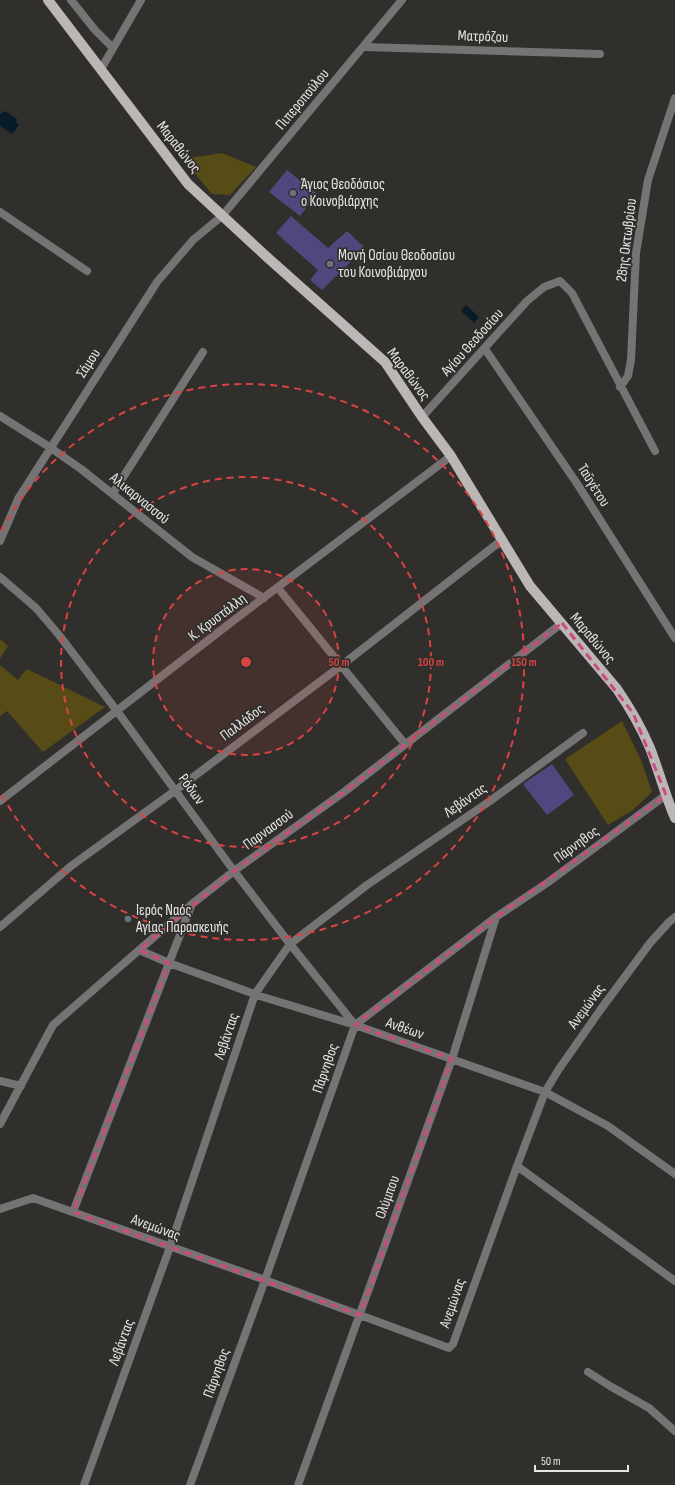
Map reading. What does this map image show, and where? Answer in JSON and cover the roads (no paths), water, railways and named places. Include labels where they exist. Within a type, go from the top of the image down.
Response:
[{"type":"main road","name":"Μαραθώνος","points":[[48,0],[188,184],[385,362],[422,417],[451,456],[530,586],[617,689],[633,713],[650,749],[666,795],[674,812]]},
{"type":"street","points":[[71,0],[95,30],[113,48]]},
{"type":"street","points":[[101,69],[141,0]]},
{"type":"street","name":"Πιπεροπούλου","points":[[222,216],[402,0]]},
{"type":"street","name":"Ματρόζου","points":[[364,47],[600,54]]},
{"type":"street","name":"28ης Οκτωβρίου","points":[[620,387],[628,376],[631,360],[636,253],[648,180],[675,98]]},
{"type":"street","points":[[0,212],[87,271]]},
{"type":"street","name":"Σάμου","points":[[0,541],[18,499],[157,282],[193,240],[222,216]]},
{"type":"street","name":"Αγίου Θεοδοσίου","points":[[422,417],[527,301],[544,287],[560,281],[572,293],[620,387]]},
{"type":"street","name":"Ταϋγέτου","points":[[485,349],[578,485],[675,638]]},
{"type":"street","points":[[113,493],[202,352]]},
{"type":"street","points":[[620,387],[655,451]]},
{"type":"street","name":"Αλικαρνασσού","points":[[0,416],[51,448],[113,493],[192,557],[264,598]]},
{"type":"street","name":"Κ. Κρυστάλλη","points":[[0,801],[451,456]]},
{"type":"street","name":"Παλλάδος","points":[[0,927],[71,866],[176,790],[342,665],[502,540]]},
{"type":"street","name":"Ρόδων","points":[[0,576],[36,608],[72,652],[176,790],[234,871],[355,1025]]},
{"type":"street","points":[[278,588],[405,744]]},
{"type":"street","name":"Παρνασσού","points":[[21,1086],[53,1025],[192,904],[234,871],[344,792],[562,623]]},
{"type":"street","name":"Λεβάντας","points":[[84,1485],[170,1247],[255,994],[290,944],[367,885],[490,801],[583,733]]},
{"type":"street","name":"Πάρνηθος","points":[[190,1485],[265,1280],[355,1025],[496,917],[553,879],[666,795]]},
{"type":"street","points":[[73,1212],[192,904]]},
{"type":"street","name":"Ολύμπου","points":[[298,1485],[452,1059],[496,917]]},
{"type":"street","name":"Ανεμώνας","points":[[0,1209],[33,1198],[265,1280],[449,1348],[453,1344],[517,1166],[546,1092],[559,1069],[601,1009],[650,943],[675,917]]},
{"type":"street","name":"Ανθέων","points":[[139,950],[169,963],[255,994],[355,1025],[546,1092],[608,1126],[675,1174]]},
{"type":"street","points":[[0,1081],[21,1086],[0,1124]]},
{"type":"street","points":[[517,1166],[675,1281]]},
{"type":"street","points":[[588,1372],[649,1408],[675,1430]]},
{"type":"water","points":[[5,111],[17,119],[16,122],[19,125],[12,134],[0,126],[0,114]]},
{"type":"water","points":[[466,305],[479,317],[474,323],[461,311]]},
{"type":"place","name":"Άγιος Θεοδόσιος ο Κοινοβιάρχης","points":[[293,193]]},
{"type":"place","name":"Μονή Οσίου Θεοδοσίου του Κοινοβιάρχου","points":[[330,264]]},
{"type":"place","name":"Ιερός Ναός Αγίας Παρασκευής","points":[[128,919]]}]
